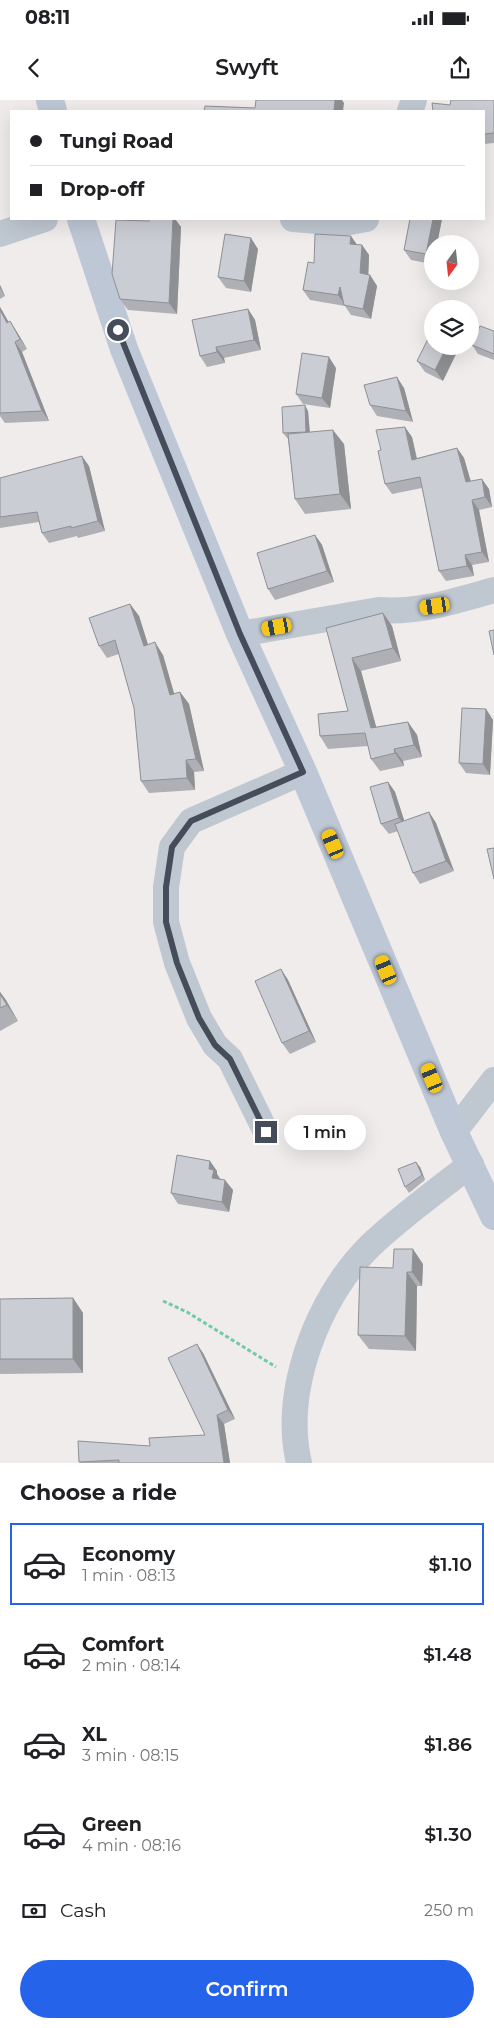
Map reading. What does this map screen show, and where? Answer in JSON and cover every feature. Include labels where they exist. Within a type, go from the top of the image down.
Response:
[{"type":"main road","points":[[81,220],[124,349],[240,634],[303,772],[454,1132],[471,1164],[494,1216]]},
{"type":"street","points":[[0,234],[42,220]]},
{"type":"street","points":[[306,220],[344,223],[360,220]]},
{"type":"street","points":[[240,634],[379,610],[399,612],[435,606],[494,590]]},
{"type":"street","points":[[266,1132],[230,1059],[215,1045],[199,1018],[177,963],[166,922],[166,887],[172,847],[191,821],[303,772]]},
{"type":"street","points":[[454,1132],[494,1080]]},
{"type":"street","points":[[299,1463],[296,1436],[298,1380],[308,1346],[337,1287],[370,1246],[471,1164]]},
{"type":"path","points":[[163,1301],[187,1312],[298,1380]]},
{"type":"building","points":[[256,100],[335,100],[334,110],[204,110],[205,106],[255,108]]},
{"type":"building","points":[[451,100],[494,100],[494,133],[485,134],[485,110],[433,110],[432,103],[450,105]]},
{"type":"building","points":[[116,220],[173,220],[169,303],[120,299],[112,274]]},
{"type":"building","points":[[410,220],[433,220],[430,235],[424,235],[424,254],[404,250]]},
{"type":"building","points":[[225,234],[251,238],[244,281],[218,277]]},
{"type":"building","points":[[315,234],[351,236],[350,244],[362,245],[360,273],[370,275],[363,309],[344,305],[340,287],[338,295],[303,290],[308,262],[314,263]]},
{"type":"building","points":[[248,309],[254,340],[216,347],[217,352],[200,356],[192,320]]},
{"type":"building","points":[[0,310],[7,323],[10,321],[20,339],[15,342],[42,411],[0,413]]},
{"type":"building","points":[[480,326],[494,331],[494,354],[479,348]]},
{"type":"building","points":[[424,347],[424,355],[442,355],[435,370],[417,361]]},
{"type":"building","points":[[302,353],[329,357],[322,398],[296,394]]},
{"type":"building","points":[[397,377],[406,411],[370,405],[364,385]]},
{"type":"building","points":[[305,405],[306,432],[283,433],[282,407]]},
{"type":"building","points":[[405,427],[412,460],[457,448],[466,482],[482,479],[485,497],[472,500],[482,552],[465,555],[467,566],[439,571],[420,477],[385,484],[378,451],[381,450],[376,430]]},
{"type":"building","points":[[333,430],[340,494],[295,499],[288,434]]},
{"type":"building","points":[[82,456],[98,521],[42,533],[37,512],[0,517],[0,478]]},
{"type":"building","points":[[315,535],[327,571],[268,589],[257,553]]},
{"type":"building","points":[[130,604],[144,646],[155,642],[170,695],[180,692],[196,759],[186,760],[187,778],[141,781],[134,708],[115,640],[99,646],[89,618]]},
{"type":"building","points":[[383,613],[393,648],[352,658],[371,728],[408,722],[414,745],[394,749],[395,753],[371,759],[365,733],[320,736],[318,714],[348,711],[326,628]]},
{"type":"building","points":[[494,630],[494,655],[489,631]]},
{"type":"building","points":[[462,708],[486,709],[483,764],[459,763]]},
{"type":"building","points":[[388,782],[399,818],[381,824],[370,787]]},
{"type":"building","points":[[429,812],[446,861],[413,873],[395,824]]},
{"type":"building","points":[[494,848],[494,879],[487,849]]},
{"type":"building","points":[[281,969],[309,1031],[282,1043],[255,981]]},
{"type":"building","points":[[0,994],[7,1005],[0,1008]]},
{"type":"building","points":[[177,1155],[210,1161],[209,1169],[214,1170],[212,1178],[225,1180],[222,1202],[171,1193]]},
{"type":"building","points":[[416,1162],[422,1175],[405,1187],[398,1169]]},
{"type":"building","points":[[394,1249],[413,1249],[412,1272],[407,1272],[405,1336],[358,1335],[360,1267],[393,1268]]},
{"type":"building","points":[[73,1298],[73,1359],[0,1359],[0,1299]]},
{"type":"building","points":[[197,1344],[228,1410],[217,1415],[224,1463],[119,1463],[119,1460],[79,1462],[78,1441],[150,1446],[149,1438],[205,1435],[168,1358]]},
{"type":"route","points":[[118,330],[124,349],[240,634],[303,772],[191,821],[172,847],[166,887],[166,922],[177,963],[199,1018],[215,1045],[230,1059],[266,1132]]}]
